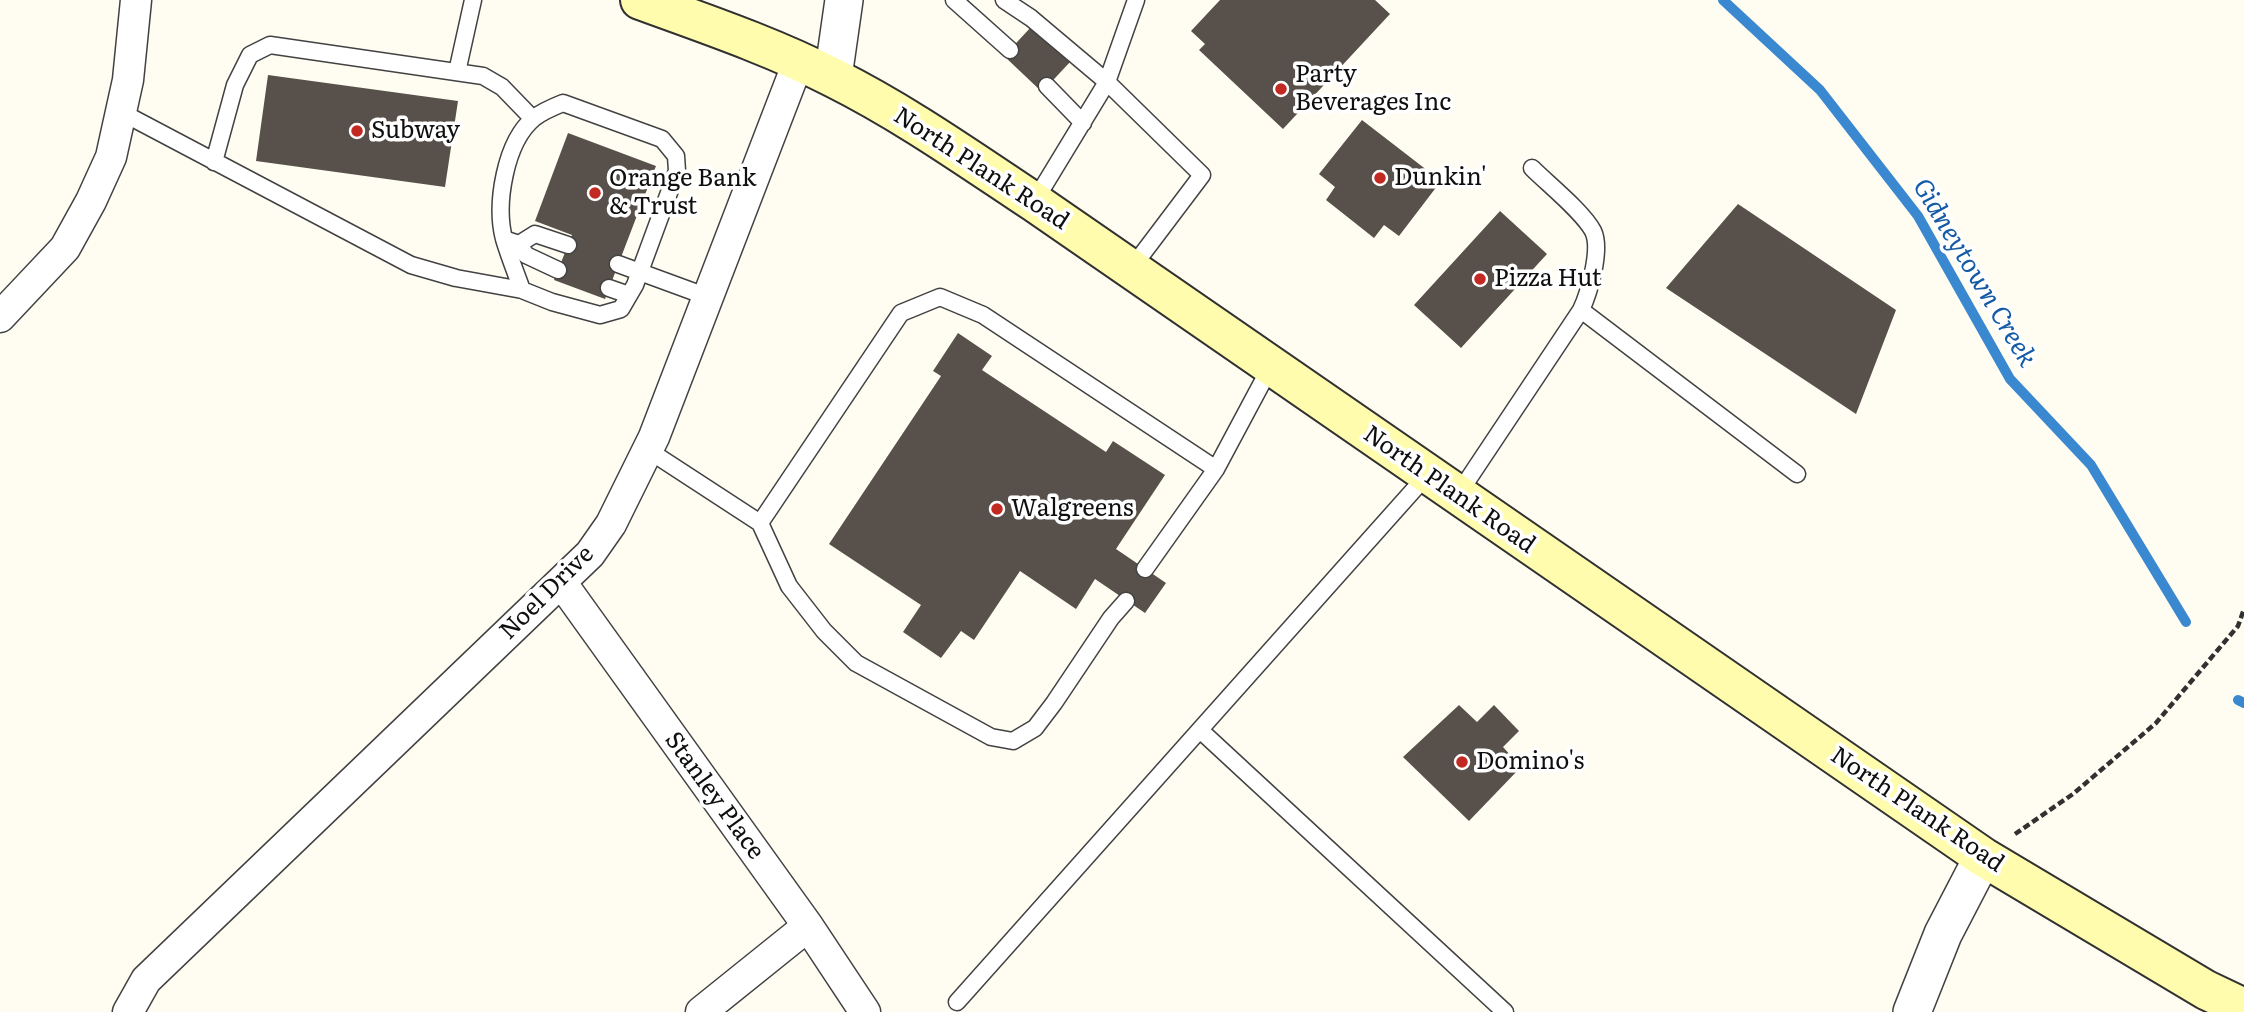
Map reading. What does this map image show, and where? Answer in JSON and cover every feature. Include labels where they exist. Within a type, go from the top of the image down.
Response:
[{"type":"main road","name":"North Plank Road","points":[[640,0],[751,40],[816,69],[893,110],[1034,202],[1983,857],[2206,990],[2244,1008]]},
{"type":"street","points":[[0,317],[65,248],[111,157],[128,80],[136,0]]},
{"type":"street","points":[[816,69],[845,0]]},
{"type":"street","name":"Noel Drive","points":[[128,1012],[146,981],[590,554],[611,524],[648,450],[708,297],[816,69]]},
{"type":"street","name":"Stanley Place","points":[[561,582],[808,926],[865,1012]]},
{"type":"street","points":[[1912,1012],[1943,934],[1983,857]]},
{"type":"street","points":[[701,1012],[808,926]]},
{"type":"lane","points":[[457,72],[473,0]]},
{"type":"lane","points":[[954,0],[976,7],[1010,50]]},
{"type":"lane","points":[[1004,0],[1031,18],[1107,82],[1202,175],[1131,269]]},
{"type":"lane","points":[[1034,202],[1107,82],[1136,0]]},
{"type":"lane","points":[[214,162],[235,85],[250,55],[270,45],[483,76],[502,87],[533,119]]},
{"type":"lane","points":[[1046,86],[1083,123]]},
{"type":"lane","points":[[121,112],[411,265],[456,278],[522,290],[552,302],[600,315],[621,309],[629,295],[677,171],[676,156],[662,139],[563,103],[533,119],[517,138],[502,186],[502,222],[511,242],[522,290]]},
{"type":"lane","points":[[957,1002],[1200,730],[1442,485],[1581,310],[1594,271],[1594,233],[1532,168]]},
{"type":"lane","points":[[511,242],[535,234],[568,245]]},
{"type":"lane","points":[[511,242],[526,256],[558,270]]},
{"type":"lane","points":[[618,264],[708,297]]},
{"type":"lane","points":[[609,288],[629,295]]},
{"type":"lane","points":[[760,523],[901,313],[940,297],[983,315],[1216,469]]},
{"type":"lane","points":[[1581,310],[1797,474]]},
{"type":"lane","points":[[1145,569],[1216,469],[1271,366]]},
{"type":"lane","points":[[648,450],[760,523],[789,586],[824,631],[856,663],[991,737],[1013,741],[1035,728],[1111,618],[1126,601]]},
{"type":"lane","points":[[1200,730],[1505,1012]]},
{"type":"path","points":[[1983,857],[2073,794],[2156,723],[2238,626],[2244,609]]},
{"type":"building","name":"Party Beverages Inc","points":[[1220,0],[1375,0],[1390,14],[1283,129],[1199,50],[1205,44],[1191,31]]},
{"type":"building","points":[[1032,26],[1070,62],[1042,92],[1004,56]]},
{"type":"building","name":"Subway","points":[[268,75],[458,101],[445,187],[256,161]]},
{"type":"building","name":"Dunkin'","points":[[1362,120],[1441,181],[1399,236],[1384,225],[1374,238],[1326,200],[1335,187],[1319,174]]},
{"type":"building","name":"Orange Bank & Trust","points":[[568,133],[656,166],[605,299],[554,280],[572,235],[535,221]]},
{"type":"building","points":[[1738,204],[1896,310],[1856,414],[1666,288]]},
{"type":"building","name":"Pizza Hut","points":[[1500,211],[1547,254],[1461,348],[1414,305]]},
{"type":"building","name":"Walgreens","points":[[958,333],[992,356],[982,370],[1106,452],[1113,441],[1165,475],[1116,549],[1166,583],[1145,613],[1095,579],[1076,609],[1020,571],[974,640],[961,631],[941,658],[903,632],[921,605],[829,544],[941,376],[933,371]]},
{"type":"building","name":"Domino's","points":[[1459,705],[1477,722],[1494,705],[1519,731],[1503,747],[1521,767],[1469,821],[1403,757]]},
{"type":"waterway","name":"Gidneytown Creek","points":[[1723,0],[1820,90],[1918,216],[2010,379],[2091,465],[2186,622]]},
{"type":"waterway","name":"Gidneytown Creek","points":[[2238,700],[2244,703]]},
{"type":"place","name":"Party Beverages Inc","points":[[1281,89]]},
{"type":"place","name":"Subway","points":[[357,131]]},
{"type":"place","name":"Dunkin'","points":[[1380,178]]},
{"type":"place","name":"Orange Bank & Trust","points":[[595,193]]},
{"type":"place","name":"Pizza Hut","points":[[1480,279]]},
{"type":"place","name":"Walgreens","points":[[997,509]]},
{"type":"place","name":"Domino's","points":[[1462,762]]}]
